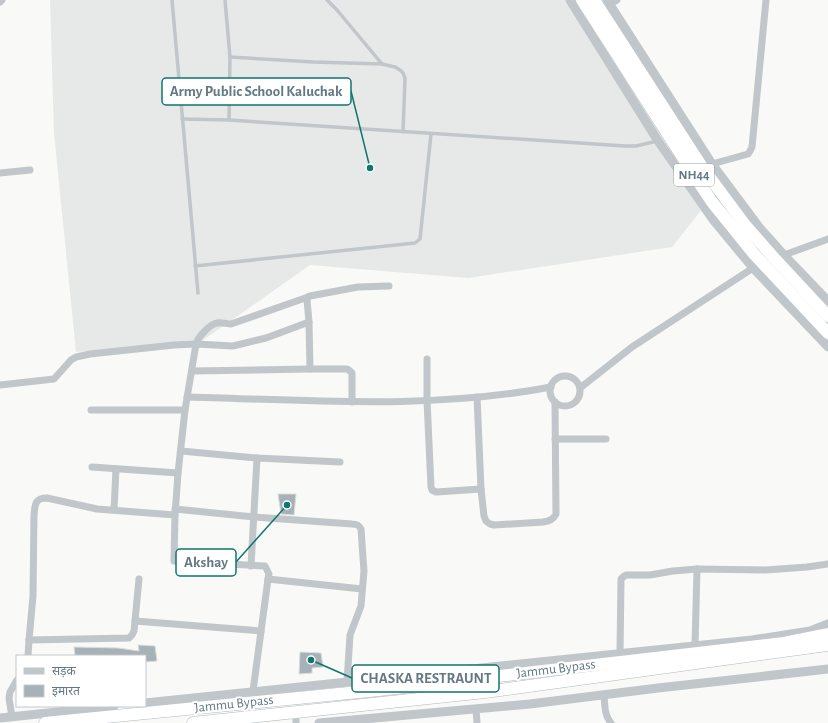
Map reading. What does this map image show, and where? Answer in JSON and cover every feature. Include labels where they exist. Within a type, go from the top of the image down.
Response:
[{"type":"highway","name":"NH44","points":[[582,0],[712,202],[754,254],[828,333]]},
{"type":"highway","name":"NH44","points":[[594,0],[707,173],[745,225],[828,316]]},
{"type":"highway","name":"Jammu Bypass","points":[[45,723],[395,688],[784,643],[828,634]]},
{"type":"highway","name":"Jammu Bypass","points":[[193,723],[296,718],[828,646]]},
{"type":"street","points":[[570,0],[658,141],[714,221],[753,268],[828,347]]},
{"type":"street","points":[[712,164],[748,154],[750,151],[766,0]]},
{"type":"street","points":[[611,1],[712,164],[759,227],[828,301]]},
{"type":"street","points":[[0,173],[30,170]]},
{"type":"street","points":[[784,255],[828,239]]},
{"type":"street","points":[[580,388],[632,347],[753,268]]},
{"type":"street","points":[[253,691],[269,574],[265,566],[174,561],[175,512],[178,473],[185,410],[196,344],[200,337],[214,324],[231,324],[310,296],[353,288],[389,286]]},
{"type":"street","points":[[308,297],[310,369]]},
{"type":"street","points":[[0,385],[54,379],[71,360],[80,356],[196,344],[233,346],[266,338],[309,322]]},
{"type":"street","points":[[427,359],[427,400],[432,490],[436,492],[481,489]]},
{"type":"street","points":[[192,371],[347,369],[352,373],[352,402]]},
{"type":"street","points":[[566,376],[571,377],[578,383],[580,388],[579,398],[573,405],[559,405],[552,398],[550,392],[551,387],[556,379],[566,376]]},
{"type":"street","points":[[187,398],[373,402],[477,397],[523,392],[551,387]]},
{"type":"street","points":[[477,397],[481,489],[484,516],[486,521],[494,525],[550,521],[556,514],[555,402]]},
{"type":"street","points":[[91,410],[185,410]]},
{"type":"street","points":[[555,439],[606,439]]},
{"type":"street","points":[[181,451],[257,458],[340,462]]},
{"type":"street","points":[[251,566],[257,458]]},
{"type":"street","points":[[92,468],[178,473]]},
{"type":"street","points":[[114,510],[116,469]]},
{"type":"street","points":[[28,655],[33,596],[34,506],[41,498],[97,509],[175,512],[357,524],[361,529],[364,571],[361,606],[350,635],[347,682]]},
{"type":"street","points":[[620,653],[621,579],[626,575],[650,575],[673,570],[697,569],[766,570],[828,564]]},
{"type":"street","points":[[695,646],[697,569]]},
{"type":"street","points":[[29,640],[129,638],[134,631],[138,579]]},
{"type":"street","points":[[268,579],[362,588]]},
{"type":"street","points":[[135,621],[261,631]]},
{"type":"street","points":[[146,703],[752,640],[810,631],[828,624]]},
{"type":"street","points":[[319,723],[530,704],[828,669]]},
{"type":"street","points":[[12,717],[9,698],[10,692],[16,682]]},
{"type":"street","points":[[604,695],[607,717],[611,723]]},
{"type":"street","points":[[0,718],[105,707]]},
{"type":"street","points":[[476,708],[477,723]]},
{"type":"lane","points":[[172,0],[198,293]]},
{"type":"lane","points":[[225,0],[230,57],[229,120]]},
{"type":"lane","points":[[327,0],[382,64]]},
{"type":"lane","points":[[230,57],[382,64],[395,67],[403,73],[404,78],[403,132]]},
{"type":"lane","points":[[182,119],[229,120],[625,146],[636,146],[658,141]]},
{"type":"lane","points":[[195,266],[415,243],[420,239],[431,134]]},
{"type":"shaded area","points":[[50,0],[572,0],[707,203],[672,247],[468,278],[310,265],[202,341],[76,352],[54,133]]},
{"type":"building","points":[[278,494],[296,494],[294,515],[281,514]]},
{"type":"building","points":[[138,645],[155,646],[157,661],[146,662],[146,655],[75,655],[74,647],[118,648],[139,651]]},
{"type":"building","points":[[300,652],[321,653],[323,667],[312,668],[312,673],[299,674]]},
{"type":"place","name":"Army Public School Kaluchak","points":[[370,168]]},
{"type":"place","name":"Akshay","points":[[287,505]]},
{"type":"place","name":"CHASKA RESTRAUNT","points":[[311,660]]}]
